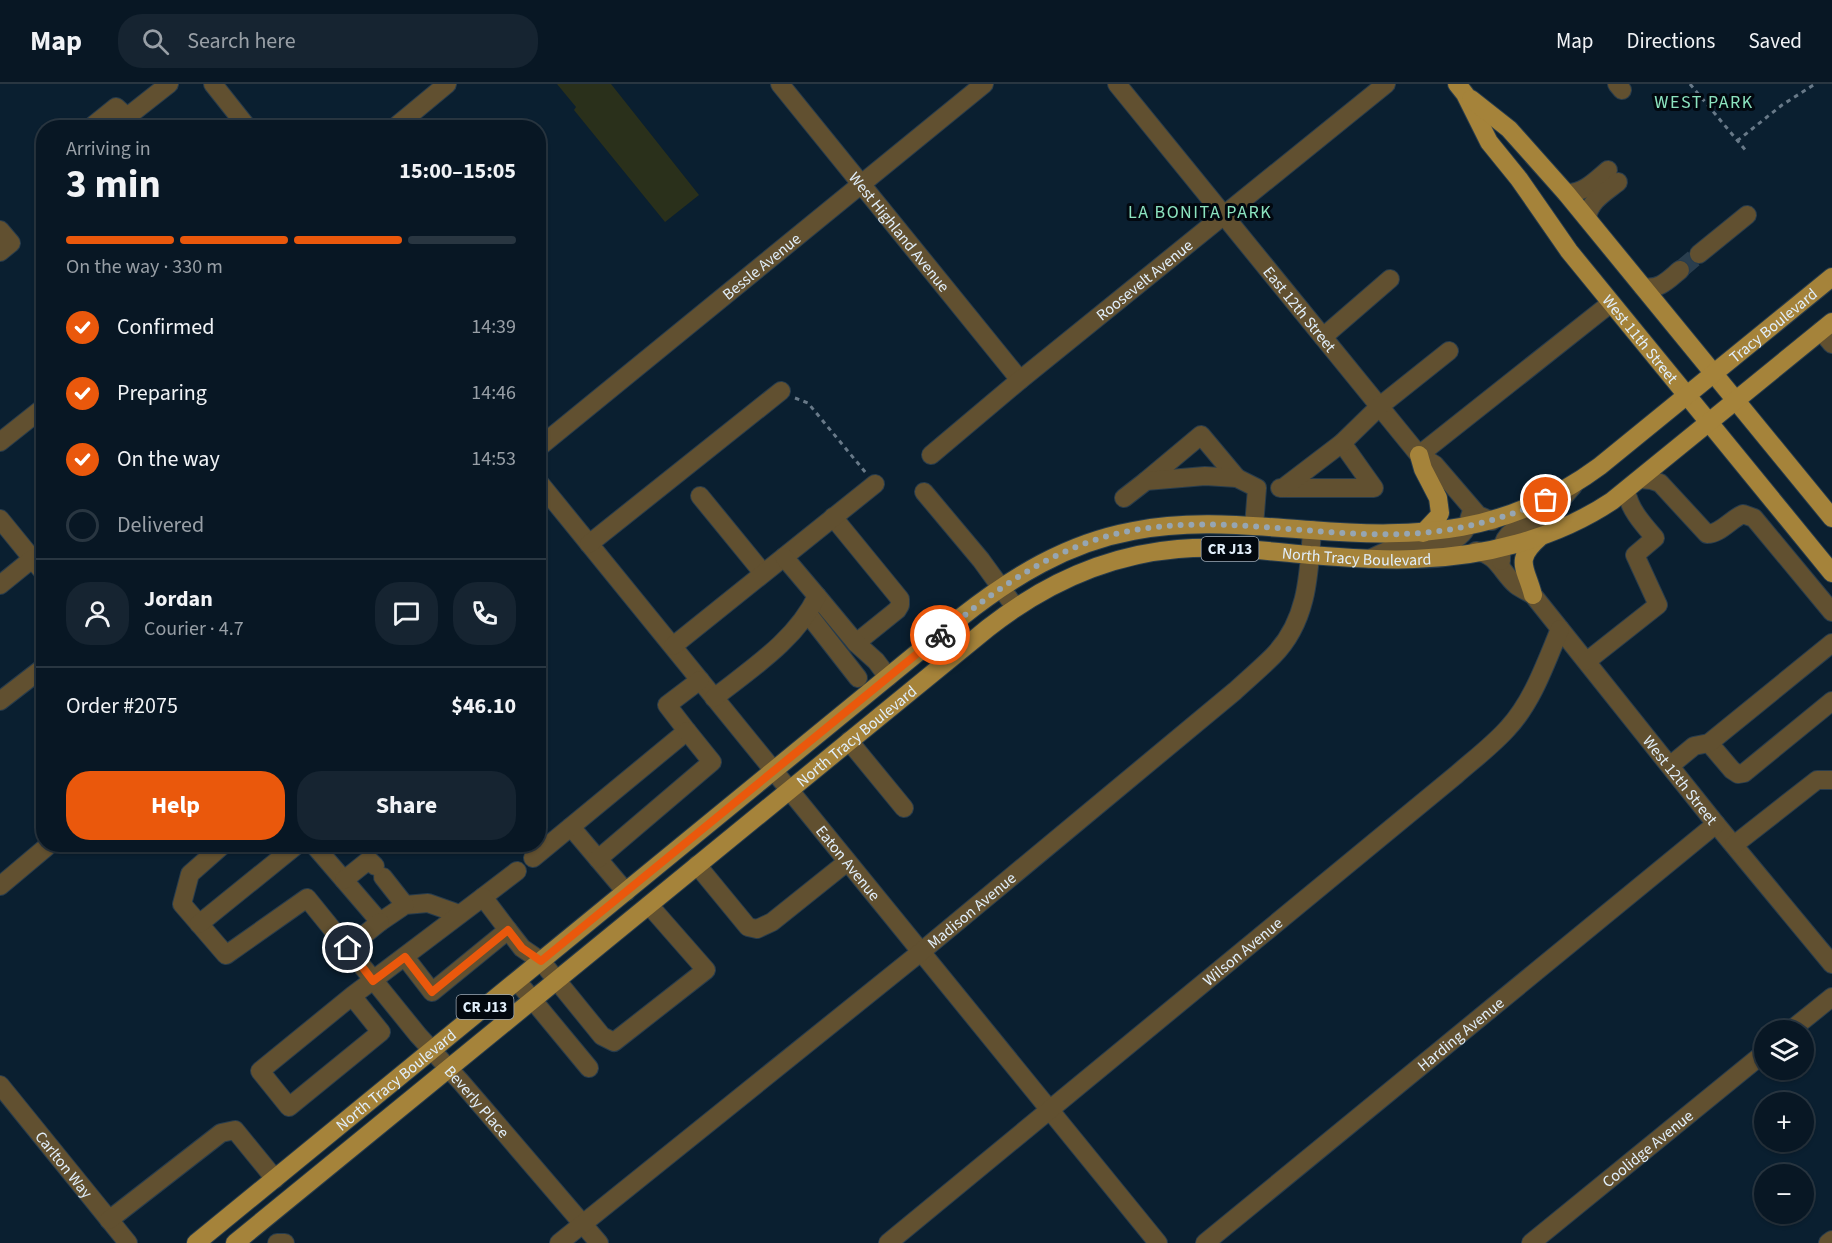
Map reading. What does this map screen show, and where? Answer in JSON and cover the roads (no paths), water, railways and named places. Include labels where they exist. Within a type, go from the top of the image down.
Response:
[{"type":"main road","name":"West 11th Street","points":[[1461,89],[1509,129],[1566,193],[1714,374],[1828,508]]},
{"type":"main road","name":"West 11th Street","points":[[1461,89],[1489,142],[1519,179],[1564,244],[1832,573]]},
{"type":"main road","name":"Tracy Boulevard","points":[[1714,374],[1832,277]]},
{"type":"main road","points":[[1736,400],[1828,332]]},
{"type":"main road","name":"North Tracy Boulevard","points":[[196,1243],[888,677],[1001,587],[1050,558],[1086,543],[1120,533],[1183,524],[1379,534],[1423,533],[1492,521],[1526,509],[1576,483],[1714,374]]},
{"type":"main road","name":"North Tracy Boulevard","points":[[247,1239],[448,1068],[1015,607],[1042,590],[1085,570],[1113,561],[1157,552],[1202,548],[1370,559],[1416,559],[1476,552],[1540,537],[1583,519],[1633,485],[1736,400]]},
{"type":"main road","points":[[1419,455],[1423,469],[1438,498],[1440,513],[1423,533]]},
{"type":"main road","points":[[1533,596],[1522,563],[1529,546],[1540,537]]},
{"type":"street","points":[[100,120],[116,107],[127,117],[169,84]]},
{"type":"street","points":[[213,84],[242,120]]},
{"type":"street","points":[[404,120],[447,84]]},
{"type":"street","name":"West Highland Avenue","points":[[780,84],[1020,380]]},
{"type":"street","name":"Bessle Avenue","points":[[546,440],[984,84]]},
{"type":"street","name":"East 12th Street","points":[[1117,84],[1419,455],[1435,465],[1469,507],[1478,515],[1492,521]]},
{"type":"street","name":"Roosevelt Avenue","points":[[931,455],[1020,380],[1386,84]]},
{"type":"street","points":[[1566,193],[1574,194],[1613,176],[1588,210],[1587,218]]},
{"type":"street","points":[[1699,254],[1747,215]]},
{"type":"street","points":[[0,230],[10,243],[0,252]]},
{"type":"street","points":[[1643,287],[1652,289],[1660,287],[1680,270]]},
{"type":"street","points":[[1323,337],[1390,279]]},
{"type":"street","points":[[1419,455],[1611,303]]},
{"type":"street","points":[[1282,488],[1342,443],[1380,406],[1449,351]]},
{"type":"street","points":[[589,544],[781,391]]},
{"type":"street","points":[[0,442],[36,413]]},
{"type":"street","points":[[1124,498],[1201,435],[1237,478]]},
{"type":"street","points":[[1146,481],[1205,476],[1237,478],[1257,488],[1374,488],[1342,443]]},
{"type":"street","points":[[1587,661],[1658,605],[1635,555],[1654,538],[1633,512],[1628,502],[1633,485],[1651,480],[1660,483],[1671,493],[1701,530],[1707,534],[1713,534],[1734,517],[1743,514],[1754,518],[1832,612]]},
{"type":"street","points":[[673,646],[874,483]]},
{"type":"street","points":[[1501,566],[1502,547],[1513,529],[1546,514],[1576,483]]},
{"type":"street","points":[[1254,526],[1257,488]]},
{"type":"street","name":"Eaton Avenue","points":[[546,491],[1158,1243]]},
{"type":"street","points":[[924,492],[981,560],[1015,607]]},
{"type":"street","points":[[700,496],[764,573]]},
{"type":"street","points":[[1370,559],[1399,547],[1431,545],[1455,540],[1468,526],[1469,507]]},
{"type":"street","points":[[833,517],[900,599],[897,610],[856,643]]},
{"type":"street","points":[[0,519],[36,564]]},
{"type":"street","name":"Madison Avenue","points":[[559,1243],[922,951],[1235,691],[1275,655],[1302,609],[1308,586],[1312,530]]},
{"type":"street","points":[[1476,552],[1488,554],[1516,585],[1533,596]]},
{"type":"street","points":[[784,557],[856,643],[876,661],[888,677]]},
{"type":"street","points":[[0,585],[36,571]]},
{"type":"street","points":[[714,698],[781,645],[808,614],[817,596]]},
{"type":"street","name":"West 12th Street","points":[[1533,596],[1832,964]]},
{"type":"street","points":[[808,614],[858,678]]},
{"type":"street","name":"Wilson Avenue","points":[[888,1243],[1456,775],[1508,729],[1538,681],[1560,629]]},
{"type":"street","points":[[1671,765],[1694,746],[1709,743],[1832,643]]},
{"type":"street","points":[[0,701],[36,673]]},
{"type":"street","points":[[598,859],[712,762],[667,705],[700,680]]},
{"type":"street","points":[[1709,743],[1732,770],[1738,774],[1744,773],[1832,701]]},
{"type":"street","points":[[546,847],[687,731]]},
{"type":"street","points":[[849,741],[904,808]]},
{"type":"street","points":[[1734,845],[1817,780],[1832,780]]},
{"type":"street","name":"Harding Avenue","points":[[1205,1243],[1716,824]]},
{"type":"street","points":[[571,826],[626,892]]},
{"type":"street","points":[[0,886],[40,852]]},
{"type":"street","name":"Beverly Place","points":[[215,852],[189,874],[182,904],[226,956],[307,898],[373,981],[599,1243]]},
{"type":"street","points":[[199,924],[288,852]]},
{"type":"street","points":[[320,852],[380,922]]},
{"type":"street","points":[[533,858],[540,852]]},
{"type":"street","points":[[344,880],[369,860],[405,905]]},
{"type":"street","points":[[697,865],[748,927],[757,929],[772,922],[848,862]]},
{"type":"street","points":[[352,996],[381,1032],[289,1107],[260,1071],[352,996],[517,871]]},
{"type":"street","points":[[483,897],[522,948],[541,961],[602,1036],[614,1042],[706,970],[649,905]]},
{"type":"street","points":[[348,948],[405,905],[428,903],[459,914]]},
{"type":"street","points":[[405,957],[432,992],[508,930]]},
{"type":"street","points":[[517,981],[589,1068]]},
{"type":"street","points":[[1803,1020],[1832,997]]},
{"type":"street","name":"Coolidge Avenue","points":[[1531,1243],[1754,1061]]},
{"type":"street","name":"Carlton Way","points":[[0,1085],[128,1243]]},
{"type":"street","points":[[109,1220],[221,1133],[235,1130],[275,1179]]},
{"type":"street","points":[[1828,1243],[1832,1240]]},
{"type":"street","points":[[277,1243],[285,1243]]},
{"type":"tunnel","points":[[1680,270],[1699,254]]},
{"type":"district","name":"WEST PARK","points":[[1704,102]]},
{"type":"district","name":"LA BONITA PARK","points":[[1200,212]]}]
